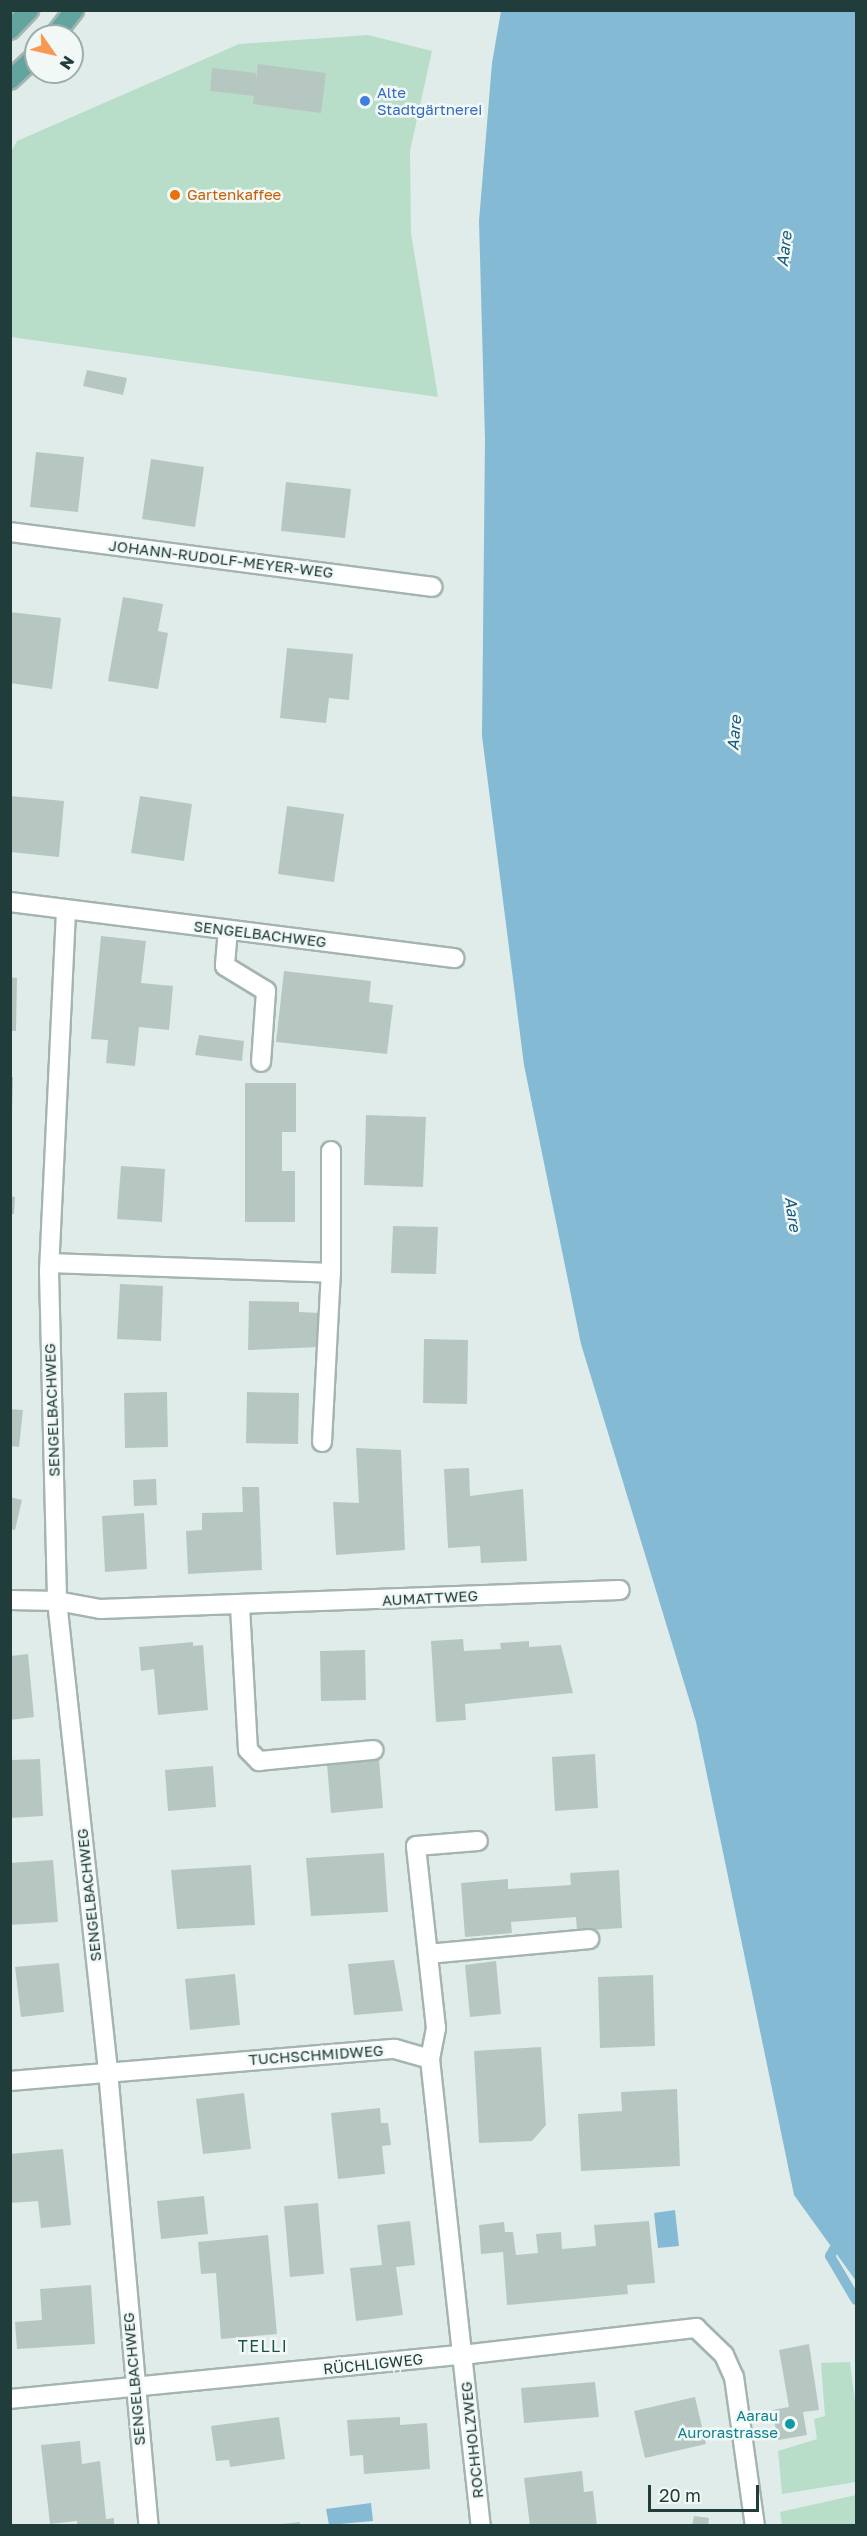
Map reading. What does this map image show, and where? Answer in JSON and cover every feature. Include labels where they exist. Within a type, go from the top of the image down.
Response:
[{"type":"main road","points":[[10,30],[29,10]]},
{"type":"main road","points":[[63,24],[74,10]]},
{"type":"main road","points":[[10,80],[24,67]]},
{"type":"street","name":"JOHANN-RUDOLF-MEYER-WEG","points":[[10,532],[432,587]]},
{"type":"street","name":"SENGELBACHWEG","points":[[10,902],[454,958]]},
{"type":"street","name":"SENGELBACHWEG","points":[[66,910],[50,1263],[57,1601],[108,2071],[148,2526]]},
{"type":"street","points":[[228,930],[225,966],[266,991],[261,1062]]},
{"type":"street","points":[[322,1442],[331,1273],[330,1151]]},
{"type":"street","points":[[50,1263],[331,1273]]},
{"type":"street","name":"AUMATTWEG","points":[[10,1600],[57,1601],[100,1610],[240,1607],[620,1590]]},
{"type":"street","points":[[240,1607],[248,1750],[259,1761],[373,1750]]},
{"type":"street","points":[[462,2355],[430,2059],[436,2028],[416,1846],[478,1841]]},
{"type":"street","points":[[428,1954],[589,1939]]},
{"type":"street","name":"TUCHSCHMIDWEG","points":[[10,2081],[108,2071],[395,2049],[430,2059]]},
{"type":"street","name":"RÜCHLIGWEG","points":[[10,2399],[462,2355],[696,2328],[724,2355],[734,2377],[755,2526]]},
{"type":"street","name":"ROCHHOLZWEG","points":[[462,2355],[481,2526]]},
{"type":"green space","points":[[368,35],[432,51],[410,151],[411,233],[438,397],[11,337],[10,154],[17,141],[239,44]]},
{"type":"green space","points":[[850,2362],[856,2409],[856,2482],[782,2494],[778,2451],[817,2439],[814,2419],[825,2416],[821,2363]]},
{"type":"green space","points":[[856,2495],[856,2525],[782,2525],[780,2512]]},
{"type":"water","name":"Aare","points":[[501,11],[856,11],[856,2281],[794,2195],[696,1722],[581,1344],[524,1065],[482,736],[485,439],[479,221],[492,63]]},
{"type":"water","points":[[675,2210],[679,2246],[658,2248],[654,2213]]},
{"type":"water","points":[[371,2503],[373,2521],[329,2525],[326,2509]]},
{"type":"building","points":[[258,64],[326,73],[321,113],[253,104],[254,96],[210,91],[212,68],[256,73],[256,81]]},
{"type":"building","points":[[87,370],[127,378],[123,395],[83,386]]},
{"type":"building","points":[[36,452],[84,457],[78,512],[30,507]]},
{"type":"building","points":[[151,459],[204,467],[195,527],[142,519]]},
{"type":"building","points":[[286,482],[351,489],[345,538],[281,531]]},
{"type":"building","points":[[123,597],[163,604],[158,631],[168,633],[158,689],[108,681]]},
{"type":"building","points":[[10,612],[61,618],[52,689],[10,683]]},
{"type":"building","points":[[287,648],[353,654],[349,700],[329,698],[326,723],[280,718]]},
{"type":"building","points":[[10,796],[64,801],[59,857],[10,852]]},
{"type":"building","points":[[140,796],[192,804],[184,861],[131,853]]},
{"type":"building","points":[[287,806],[344,814],[334,882],[278,874]]},
{"type":"building","points":[[101,936],[146,941],[141,983],[173,986],[169,1030],[139,1027],[135,1066],[106,1063],[108,1040],[91,1039]]},
{"type":"building","points":[[284,971],[371,981],[369,1002],[393,1005],[387,1054],[276,1042]]},
{"type":"building","points":[[10,977],[17,978],[16,1031],[10,1031]]},
{"type":"building","points":[[199,1035],[244,1041],[242,1061],[195,1055]]},
{"type":"building","points":[[10,1077],[13,1077],[12,1114],[10,1114]]},
{"type":"building","points":[[245,1083],[296,1083],[296,1132],[282,1132],[282,1171],[295,1171],[295,1222],[245,1222]]},
{"type":"building","points":[[366,1115],[426,1117],[423,1187],[364,1185]]},
{"type":"building","points":[[121,1166],[165,1169],[162,1222],[117,1219]]},
{"type":"building","points":[[10,1196],[15,1197],[14,1214],[10,1214]]},
{"type":"building","points":[[393,1226],[438,1227],[436,1274],[391,1273]]},
{"type":"building","points":[[120,1284],[163,1286],[161,1341],[117,1339]]},
{"type":"building","points":[[249,1301],[299,1302],[299,1312],[321,1313],[320,1347],[248,1350]]},
{"type":"building","points":[[424,1339],[468,1340],[467,1404],[423,1403]]},
{"type":"building","points":[[167,1392],[168,1447],[125,1448],[124,1393]]},
{"type":"building","points":[[247,1392],[299,1393],[298,1444],[246,1443]]},
{"type":"building","points":[[10,1409],[23,1410],[19,1447],[10,1446]]},
{"type":"building","points":[[356,1448],[401,1450],[405,1550],[336,1555],[333,1502],[359,1503]]},
{"type":"building","points":[[469,1468],[470,1496],[523,1489],[527,1561],[481,1563],[480,1546],[448,1548],[444,1469]]},
{"type":"building","points":[[156,1479],[157,1505],[134,1506],[133,1480]]},
{"type":"building","points":[[242,1487],[259,1487],[262,1570],[188,1574],[186,1531],[202,1530],[202,1513],[243,1512]]},
{"type":"building","points":[[10,1497],[22,1500],[15,1530],[10,1529]]},
{"type":"building","points":[[144,1513],[147,1569],[105,1572],[102,1516]]},
{"type":"building","points":[[463,1639],[464,1651],[501,1649],[500,1643],[529,1641],[529,1647],[561,1645],[573,1693],[465,1704],[466,1720],[436,1722],[431,1641]]},
{"type":"building","points":[[193,1642],[193,1646],[203,1645],[208,1710],[158,1715],[154,1669],[141,1671],[139,1647]]},
{"type":"building","points":[[365,1650],[366,1700],[321,1701],[320,1651]]},
{"type":"building","points":[[28,1654],[34,1717],[10,1720],[10,1656]]},
{"type":"building","points":[[595,1754],[598,1808],[555,1811],[552,1757]]},
{"type":"building","points":[[40,1759],[43,1816],[10,1818],[10,1760]]},
{"type":"building","points":[[379,1759],[383,1808],[331,1813],[327,1764]]},
{"type":"building","points":[[213,1766],[216,1807],[168,1811],[165,1770]]},
{"type":"building","points":[[384,1853],[388,1912],[311,1916],[306,1858]]},
{"type":"building","points":[[53,1860],[58,1922],[10,1925],[10,1863]]},
{"type":"building","points":[[251,1865],[255,1925],[177,1929],[171,1870]]},
{"type":"building","points":[[619,1870],[622,1928],[577,1931],[576,1917],[511,1922],[512,1933],[465,1937],[461,1883],[508,1879],[508,1889],[571,1885],[570,1873]]},
{"type":"building","points":[[394,1960],[403,2011],[354,2015],[348,1964]]},
{"type":"building","points":[[496,1961],[501,2014],[470,2017],[465,1965]]},
{"type":"building","points":[[59,1963],[64,2012],[21,2017],[15,1967]]},
{"type":"building","points":[[235,1974],[240,2025],[190,2030],[185,1979]]},
{"type":"building","points":[[653,1975],[655,2046],[600,2048],[598,1977]]},
{"type":"building","points":[[541,2047],[546,2125],[532,2141],[479,2143],[474,2051]]},
{"type":"building","points":[[677,2089],[680,2166],[581,2171],[578,2114],[622,2111],[621,2092]]},
{"type":"building","points":[[244,2093],[251,2149],[203,2154],[196,2099]]},
{"type":"building","points":[[380,2108],[381,2123],[388,2123],[391,2145],[382,2146],[385,2174],[338,2179],[331,2113]]},
{"type":"building","points":[[63,2149],[71,2225],[41,2228],[38,2201],[10,2203],[10,2154]]},
{"type":"building","points":[[204,2196],[208,2234],[161,2239],[157,2201]]},
{"type":"building","points":[[318,2203],[324,2274],[290,2277],[284,2206]]},
{"type":"building","points":[[410,2221],[415,2265],[396,2267],[403,2315],[356,2321],[350,2268],[382,2265],[377,2225]]},
{"type":"building","points":[[649,2221],[655,2283],[627,2285],[628,2294],[507,2305],[503,2252],[481,2254],[479,2225],[504,2222],[505,2232],[513,2232],[516,2255],[538,2253],[536,2234],[561,2232],[562,2249],[596,2246],[594,2225]]},
{"type":"building","points":[[268,2235],[277,2334],[221,2339],[216,2273],[201,2274],[198,2242]]},
{"type":"building","points":[[91,2285],[95,2344],[17,2349],[15,2322],[42,2320],[40,2289]]},
{"type":"building","points":[[809,2344],[819,2410],[803,2412],[807,2435],[778,2440],[772,2410],[789,2407],[779,2350]]},
{"type":"building","points":[[595,2382],[599,2417],[524,2423],[521,2388]]},
{"type":"building","points":[[695,2397],[706,2444],[645,2458],[634,2411]]},
{"type":"building","points":[[279,2417],[285,2459],[230,2467],[229,2460],[216,2461],[211,2426]]},
{"type":"building","points":[[400,2417],[400,2425],[427,2423],[430,2469],[364,2474],[363,2455],[350,2456],[347,2420]]},
{"type":"building","points":[[80,2441],[82,2464],[100,2461],[106,2519],[114,2518],[114,2526],[77,2526],[77,2521],[50,2524],[41,2445]]},
{"type":"building","points":[[582,2471],[584,2492],[593,2491],[597,2526],[530,2526],[524,2478]]},
{"type":"building","points":[[694,2516],[709,2518],[708,2526],[692,2526]]},
{"type":"building","points":[[300,2522],[300,2526],[282,2526],[282,2524]]},
{"type":"waterway","points":[[834,2249],[830,2256],[856,2300]]},
{"type":"place","name":"Alte Stadtgärtnerei","points":[[365,101]]},
{"type":"place","name":"Gartenkaffee","points":[[175,195]]},
{"type":"place","name":"Aarau Aurorastrasse","points":[[790,2424]]},
{"type":"district","name":"TELLI","points":[[263,2346]]}]
